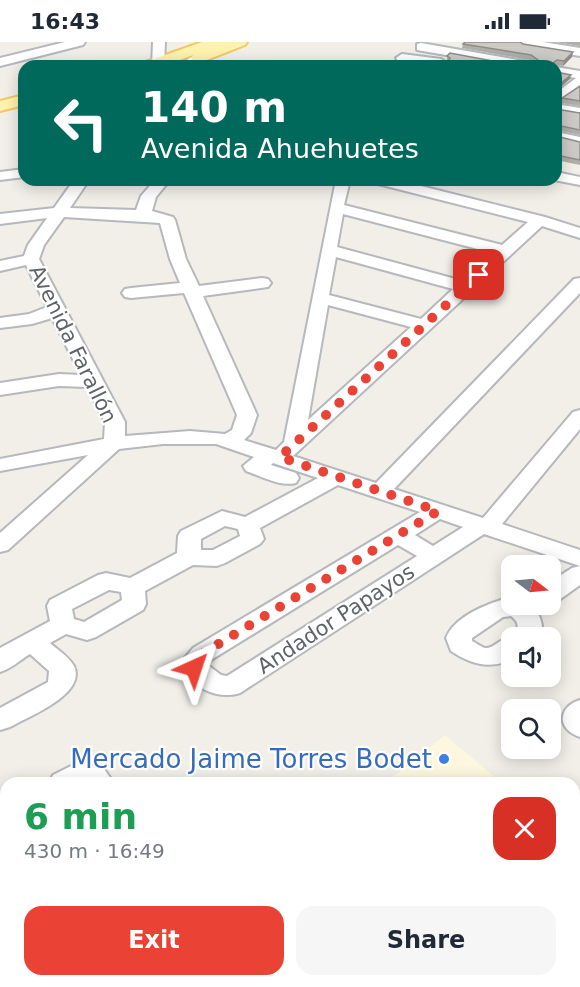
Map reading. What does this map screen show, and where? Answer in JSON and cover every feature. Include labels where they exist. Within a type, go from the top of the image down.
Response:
[{"type":"main road","points":[[167,60],[216,42]]},
{"type":"main road","points":[[199,60],[240,42]]},
{"type":"main road","points":[[0,106],[18,102]]},
{"type":"main road","points":[[0,114],[18,110]]},
{"type":"street","points":[[0,62],[79,42]]},
{"type":"street","points":[[155,60],[159,42]]},
{"type":"street","points":[[408,42],[414,54],[436,60]]},
{"type":"street","points":[[523,42],[580,52]]},
{"type":"street","points":[[414,54],[472,60]]},
{"type":"street","points":[[562,74],[579,82]]},
{"type":"street","points":[[562,83],[579,82]]},
{"type":"street","points":[[562,95],[579,82]]},
{"type":"street","points":[[562,109],[580,112]]},
{"type":"street","points":[[562,137],[580,141]]},
{"type":"street","points":[[562,168],[580,172]]},
{"type":"street","points":[[0,176],[18,174]]},
{"type":"street","points":[[562,177],[580,181]]},
{"type":"street","name":"Avenida Farallón","points":[[0,545],[114,443],[115,422],[32,264],[36,245],[78,186]]},
{"type":"street","points":[[142,216],[149,196],[158,186]]},
{"type":"street","points":[[269,456],[321,298],[336,208],[342,186]]},
{"type":"street","points":[[403,186],[539,220],[580,233]]},
{"type":"street","points":[[336,208],[506,251]]},
{"type":"street","points":[[0,219],[59,212],[142,216],[163,218],[168,222],[178,259],[247,415],[241,433],[228,441]]},
{"type":"street","points":[[269,456],[424,325],[539,220]]},
{"type":"street","points":[[329,250],[466,286]]},
{"type":"street","points":[[2,266],[32,264]]},
{"type":"street","points":[[131,293],[262,283]]},
{"type":"street","points":[[380,491],[580,284]]},
{"type":"street","points":[[321,298],[424,325]]},
{"type":"street","points":[[0,323],[60,316]]},
{"type":"street","points":[[0,389],[92,375]]},
{"type":"street","name":"Andador Papayos","points":[[438,511],[202,654],[196,660],[194,668],[214,684],[231,686],[485,526],[580,416]]},
{"type":"street","points":[[0,465],[114,443],[195,437],[228,441],[580,558]]},
{"type":"street","points":[[269,456],[288,478]]},
{"type":"street","points":[[189,557],[189,536],[222,518],[248,525],[337,477]]},
{"type":"street","points":[[63,625],[59,606],[106,581],[133,587],[189,557],[217,558],[252,539],[248,525]]},
{"type":"street","points":[[397,536],[434,556]]},
{"type":"street","points":[[561,587],[580,574]]},
{"type":"street","points":[[0,663],[8,655],[63,625],[87,631],[134,604],[133,587]]},
{"type":"street","points":[[501,610],[496,610],[461,633],[459,638],[460,645],[479,657],[497,657],[501,654]]},
{"type":"street","points":[[0,720],[58,688],[61,683],[62,668],[33,642]]},
{"type":"street","points":[[580,711],[577,725],[580,727]]},
{"type":"street","points":[[73,777],[79,773],[94,777]]},
{"type":"shaded area","name":"Mercado Jaime Torres Bodet","points":[[445,735],[495,777],[392,777]]},
{"type":"building","points":[[465,42],[520,42],[573,52],[564,61],[538,60],[531,55],[463,44]]},
{"type":"building","points":[[450,53],[488,60],[449,60],[450,58],[447,56]]},
{"type":"building","points":[[562,73],[571,75],[562,82]]},
{"type":"building","points":[[580,86],[580,101],[562,98]]},
{"type":"building","points":[[562,110],[580,113],[580,130],[562,126]]},
{"type":"building","points":[[562,138],[580,142],[580,160],[562,156]]},
{"type":"place","name":"Mercado Jaime Torres Bodet","points":[[444,759]]},
{"type":"route","points":[[194,668],[196,660],[202,654],[438,511],[280,457],[479,275]]}]
